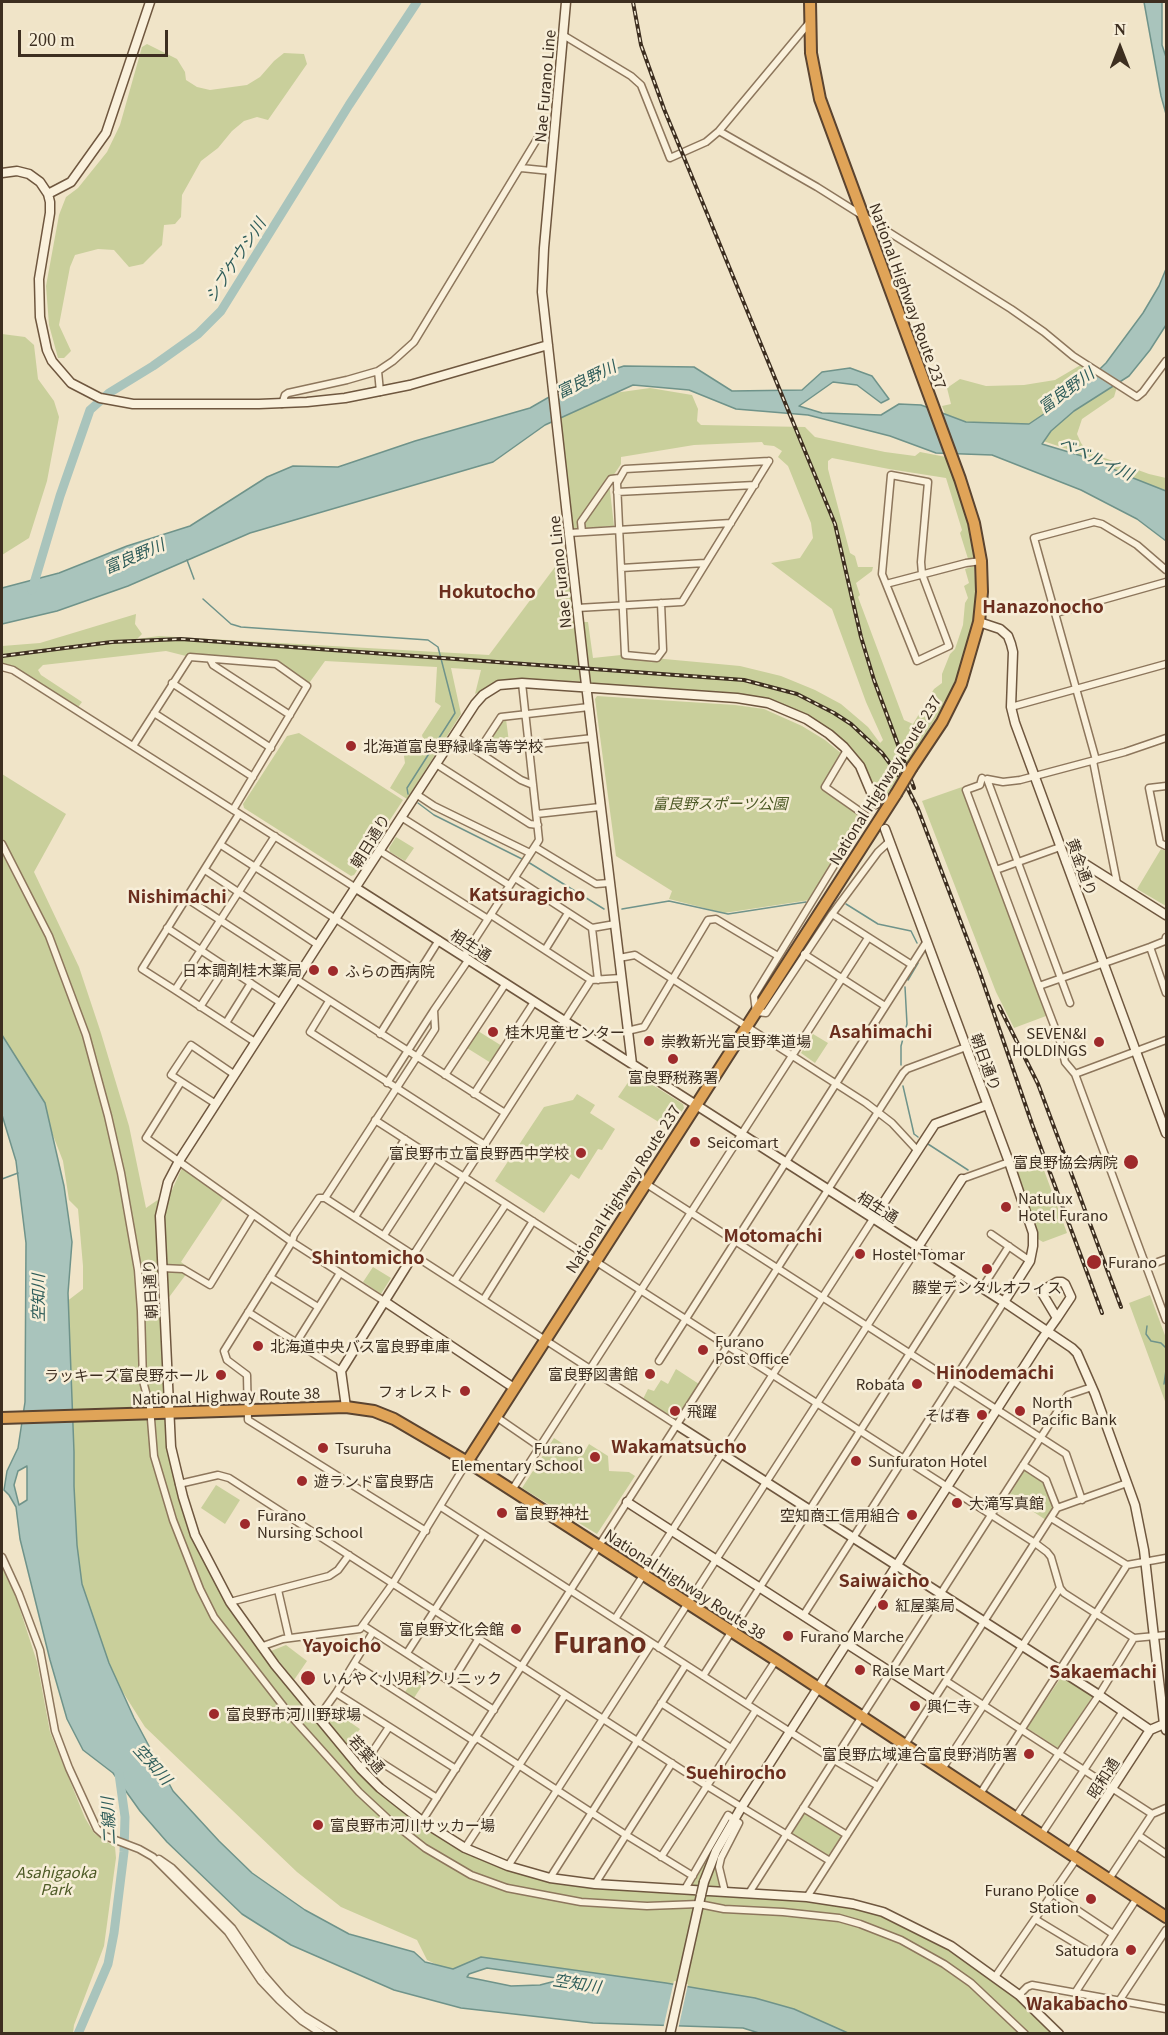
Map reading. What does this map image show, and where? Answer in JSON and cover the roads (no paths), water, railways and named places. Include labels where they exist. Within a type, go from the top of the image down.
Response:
[{"type":"highway","name":"National Highway Route 237","points":[[467,1462],[942,722],[961,684],[979,622],[981,561],[974,523],[955,464],[820,99],[811,53],[810,2]]},
{"type":"highway","name":"National Highway Route 38","points":[[2,1418],[346,1407],[374,1411],[394,1419],[512,1490],[776,1660],[1167,1917]]},
{"type":"street","points":[[48,194],[70,182],[106,133],[150,2]]},
{"type":"street","name":"Nae Furano Line","points":[[566,2],[542,280],[561,468],[632,1064]]},
{"type":"street","points":[[563,35],[631,76],[641,85],[670,158],[706,142],[719,131],[809,23]]},
{"type":"street","points":[[282,404],[288,393],[347,381],[378,371],[407,349],[421,333],[545,126]]},
{"type":"street","points":[[719,131],[818,187],[1011,309],[1076,358],[1137,397],[1167,361]]},
{"type":"street","points":[[520,168],[551,171]]},
{"type":"street","points":[[2,173],[17,171],[29,174],[40,182],[48,194],[51,213],[38,287],[42,328],[47,350],[56,368],[71,383],[100,398],[122,403],[282,404],[345,398],[410,385],[548,345]]},
{"type":"street","points":[[378,371],[380,392]]},
{"type":"street","points":[[578,608],[622,605],[661,603],[682,602],[769,462],[625,469],[617,483],[617,492],[622,605],[625,655],[657,658],[663,650],[661,603]]},
{"type":"street","points":[[891,475],[928,482],[922,574],[949,646],[916,661],[886,584],[882,574],[891,475]]},
{"type":"street","points":[[582,532],[581,522],[611,479],[619,478]]},
{"type":"street","points":[[617,492],[755,485]]},
{"type":"street","points":[[1117,883],[1094,761],[1077,689],[1034,538],[1094,522],[1102,524],[1137,545],[1167,570]]},
{"type":"street","points":[[569,533],[731,524]]},
{"type":"street","points":[[886,584],[966,562],[981,561]]},
{"type":"street","points":[[621,568],[705,563]]},
{"type":"street","points":[[1056,613],[1167,582]]},
{"type":"street","name":"黄金通り","points":[[979,622],[1000,628],[1008,636],[1011,644],[1013,652],[1011,707],[1034,776],[1167,1133]]},
{"type":"street","points":[[133,746],[190,657],[276,664],[307,686],[233,810]]},
{"type":"street","points":[[210,659],[213,665],[290,715]]},
{"type":"street","points":[[1011,707],[1167,664]]},
{"type":"street","points":[[2,667],[13,670],[356,888]]},
{"type":"street","points":[[172,683],[271,748]]},
{"type":"street","points":[[387,1083],[539,840],[522,683]]},
{"type":"street","name":"朝日通り","points":[[169,1412],[160,1216],[168,1182],[179,1161],[298,975],[483,695],[499,685],[522,683],[737,698],[768,704],[806,719],[829,734],[847,750],[860,766],[876,804]]},
{"type":"street","points":[[478,752],[501,717],[589,707]]},
{"type":"street","points":[[154,713],[253,777]]},
{"type":"street","points":[[454,736],[521,780],[533,784]]},
{"type":"street","points":[[529,745],[592,738]]},
{"type":"street","points":[[1070,1003],[987,779],[1010,782],[1094,761],[1167,738]]},
{"type":"street","points":[[847,750],[825,787],[865,815],[754,996],[756,1012],[766,1013],[832,914],[878,852],[890,841]]},
{"type":"street","points":[[436,764],[530,824],[538,825]]},
{"type":"street","points":[[982,778],[980,784],[966,789],[1060,1041],[1065,1062],[1075,1074],[1167,1320]]},
{"type":"street","points":[[1167,786],[1149,788],[1160,843],[1167,846]]},
{"type":"street","points":[[416,794],[527,858]]},
{"type":"street","points":[[537,814],[600,807]]},
{"type":"street","points":[[239,814],[142,969],[255,1042]]},
{"type":"street","points":[[401,817],[509,885]]},
{"type":"street","name":"朝日通り","points":[[885,829],[1009,1162],[1033,1233],[1034,1246],[1030,1261],[1004,1302]]},
{"type":"street","points":[[175,990],[275,836]]},
{"type":"street","points":[[2,844],[53,946],[86,1035],[108,1116],[123,1183],[138,1270],[143,1381],[154,1456],[162,1487],[200,1589],[214,1617],[291,1716],[359,1792],[388,1819],[425,1848],[471,1875],[507,1888],[581,1902],[783,1912],[838,1918],[888,1934],[921,1949],[970,1983],[1025,2034]]},
{"type":"street","points":[[221,845],[418,972]]},
{"type":"street","points":[[535,847],[596,884],[609,883]]},
{"type":"street","points":[[996,870],[1060,847]]},
{"type":"street","points":[[380,851],[595,980],[621,978]]},
{"type":"street","points":[[1066,862],[1077,859],[1167,915]]},
{"type":"street","points":[[204,870],[318,945]]},
{"type":"street","points":[[514,878],[592,928],[615,924]]},
{"type":"street","name":"相生通","points":[[356,888],[632,1064]]},
{"type":"street","points":[[186,898],[298,975],[329,1001],[505,1113]]},
{"type":"street","points":[[545,950],[568,913]]},
{"type":"street","points":[[832,914],[912,965]]},
{"type":"street","points":[[627,1031],[644,1027],[708,920],[716,919],[778,956]]},
{"type":"street","points":[[167,927],[280,1003]]},
{"type":"street","points":[[346,1407],[341,1371],[505,1113],[595,980],[592,928]]},
{"type":"street","points":[[1039,986],[1150,947],[1167,937]]},
{"type":"street","points":[[512,1490],[868,938]]},
{"type":"street","points":[[380,1034],[439,940]]},
{"type":"street","points":[[659,1361],[927,941]]},
{"type":"street","points":[[1150,947],[1167,993]]},
{"type":"street","points":[[804,954],[885,1006]]},
{"type":"street","points":[[619,958],[635,955],[879,1112],[917,1150]]},
{"type":"street","points":[[200,1007],[226,967]]},
{"type":"street","points":[[226,1023],[250,983]]},
{"type":"street","points":[[445,1075],[506,983]]},
{"type":"street","points":[[329,1001],[310,1032],[485,1145]]},
{"type":"street","points":[[474,1094],[534,1002]]},
{"type":"street","points":[[326,1198],[435,1029],[434,1010]]},
{"type":"street","points":[[1075,1074],[1167,1040]]},
{"type":"street","points":[[216,1104],[171,1075],[190,1045],[235,1075]]},
{"type":"street","points":[[422,1821],[907,1069],[966,1047]]},
{"type":"street","points":[[632,1064],[695,1104]]},
{"type":"street","points":[[182,1082],[146,1138],[292,1242],[514,1388]]},
{"type":"street","name":"相生通","points":[[695,1104],[1004,1302],[1077,1353],[1092,1386],[1136,1505],[1166,1726]]},
{"type":"street","points":[[615,1619],[935,1124],[987,1105]]},
{"type":"street","points":[[375,1120],[1047,1552],[1060,1588],[1096,1614],[1134,1638],[1167,1635]]},
{"type":"street","points":[[355,1217],[405,1139]]},
{"type":"street","points":[[384,1235],[434,1158]]},
{"type":"street","points":[[659,1648],[962,1179],[1009,1162]]},
{"type":"street","points":[[645,1183],[1066,1454],[1082,1500]]},
{"type":"street","points":[[426,1531],[248,1420],[247,1375],[227,1360],[224,1351],[319,1198],[326,1198],[455,1280],[1150,1730],[1166,1726]]},
{"type":"street","points":[[455,1280],[506,1204]]},
{"type":"street","points":[[162,1268],[183,1269],[210,1285],[254,1215]]},
{"type":"street","points":[[484,1299],[533,1221]]},
{"type":"street","points":[[991,1234],[1030,1261]]},
{"type":"street","points":[[982,1288],[1009,1246]]},
{"type":"street","points":[[1147,1266],[1167,1259]]},
{"type":"street","points":[[296,1343],[340,1273]]},
{"type":"street","points":[[703,1676],[960,1275]]},
{"type":"street","points":[[270,1277],[318,1307]]},
{"type":"street","points":[[803,1616],[1004,1302]]},
{"type":"street","points":[[248,1312],[341,1371]]},
{"type":"street","points":[[670,2034],[704,1882],[720,1844],[790,1731],[1058,1318]]},
{"type":"street","points":[[749,1893],[1068,1395],[1092,1386]]},
{"type":"street","name":"若葉通","points":[[169,1412],[170,1440],[179,1484],[195,1535],[230,1602],[318,1718],[361,1769],[380,1788],[422,1821],[465,1848],[508,1866],[550,1878],[595,1884],[807,1897],[853,1904],[883,1912],[951,1946],[1019,1995],[1059,2034]]},
{"type":"street","points":[[495,1416],[540,1447]]},
{"type":"street","points":[[263,1647],[289,1638],[360,1629],[364,1626],[426,1531],[467,1462]]},
{"type":"street","points":[[1023,1465],[1046,1480],[1057,1509]]},
{"type":"street","points":[[179,1484],[218,1475],[229,1478],[741,1808],[830,1861]]},
{"type":"street","points":[[807,1897],[1057,1509],[1127,1483]]},
{"type":"street","points":[[627,1502],[934,1700]]},
{"type":"street","points":[[441,1507],[686,1666],[878,1786]]},
{"type":"street","points":[[1051,1518],[1127,1565],[1167,1558]]},
{"type":"street","points":[[407,1653],[483,1535]]},
{"type":"street","points":[[230,1602],[329,1576],[338,1570],[349,1555]]},
{"type":"street","points":[[2,1557],[20,1594],[40,1650],[55,1731],[97,1829],[109,1838],[133,1846],[172,1868],[239,1936],[263,1974],[283,1997],[303,2015],[334,2034]]},
{"type":"street","points":[[980,1794],[1127,1565]]},
{"type":"street","points":[[942,1769],[1060,1588]]},
{"type":"street","points":[[278,1590],[289,1638]]},
{"type":"street","points":[[364,1626],[494,1710]]},
{"type":"street","points":[[318,1718],[373,1632]]},
{"type":"street","points":[[451,1683],[479,1638]]},
{"type":"street","points":[[1015,1818],[1099,1695],[1134,1638]]},
{"type":"street","points":[[508,1866],[652,1643]]},
{"type":"street","points":[[747,1704],[776,1660]]},
{"type":"street","points":[[354,1664],[519,1765],[693,1876]]},
{"type":"street","points":[[550,1878],[686,1666]]},
{"type":"street","points":[[946,1681],[1152,1814]]},
{"type":"street","points":[[336,1693],[456,1769]]},
{"type":"street","points":[[465,1848],[565,1695]]},
{"type":"street","points":[[661,1703],[731,1748]]},
{"type":"street","points":[[661,1857],[756,1710]]},
{"type":"street","points":[[1041,1835],[1123,1711]]},
{"type":"street","points":[[361,1769],[389,1728]]},
{"type":"street","name":"昭和通","points":[[1074,1856],[1112,1788],[1150,1730]]},
{"type":"street","points":[[371,1756],[437,1798]]},
{"type":"street","points":[[595,1884],[672,1763]]},
{"type":"street","points":[[803,1808],[847,1835]]},
{"type":"street","points":[[1109,1879],[1152,1814],[1167,1808]]},
{"type":"street","points":[[685,1889],[728,1815],[739,1823],[721,1858],[719,1867],[727,1892]]},
{"type":"street","points":[[1138,1835],[1167,1854]]},
{"type":"street","points":[[995,1977],[1053,1894],[1074,1856]]},
{"type":"street","points":[[153,1857],[228,1932],[270,1991],[302,2021],[319,2033]]},
{"type":"street","points":[[1053,1894],[1113,1934]]},
{"type":"street","points":[[1075,1993],[1137,1898]]},
{"type":"street","points":[[1035,1919],[1098,1957]]},
{"type":"street","points":[[1119,2001],[1167,1930]]},
{"type":"street","points":[[1019,1995],[1032,1985],[1167,2009]]},
{"type":"water","points":[[1144,2],[1162,2],[1162,45],[1166,57],[1166,114],[1161,96]]},
{"type":"water","name":"富良野川","points":[[1166,269],[1166,325],[1150,350],[1129,376],[1074,411],[1051,431],[1042,444],[1092,459],[1166,491],[1166,541],[1137,519],[1081,490],[992,455],[936,453],[890,436],[808,415],[736,409],[689,390],[633,385],[545,425],[493,462],[250,533],[128,586],[57,611],[2,624],[2,588],[59,573],[127,546],[190,526],[267,477],[293,466],[338,467],[415,441],[530,408],[577,381],[624,366],[694,367],[732,391],[802,390],[822,372],[850,368],[872,376],[889,399],[881,403],[857,385],[833,382],[799,406],[822,413],[881,415],[899,404],[921,405],[966,422],[1029,424],[1075,393],[1106,363],[1143,313]]},
{"type":"water","name":"空知川","points":[[2,1035],[45,1103],[64,1186],[72,1242],[68,1293],[74,1486],[77,1545],[82,1584],[109,1663],[134,1718],[173,1791],[219,1841],[252,1873],[305,1910],[349,1934],[414,1952],[425,1962],[453,1969],[481,1957],[666,1983],[755,1998],[794,2009],[848,2033],[762,2034],[743,2028],[593,2023],[461,2008],[394,1990],[291,1945],[242,1914],[167,1842],[140,1811],[113,1773],[83,1750],[67,1719],[20,1539],[16,1507],[4,1490],[7,1471],[18,1448],[25,1402],[26,1243],[16,1161],[2,1115]],"holes":[[[27,1466],[27,1500],[19,1505],[14,1485],[18,1471]],[[487,1968],[563,1979],[540,1985],[511,1986],[467,1977],[469,1974]]]},
{"type":"waterway","name":"シブケウシ川","points":[[32,590],[60,496],[90,410],[109,393],[153,366],[198,334],[221,311],[349,105],[417,2]]},
{"type":"waterway","points":[[187,560],[194,579]]},
{"type":"waterway","points":[[203,599],[231,624],[241,627],[428,640],[438,647],[455,713],[407,788],[408,794]]},
{"type":"waterway","points":[[418,803],[434,815],[524,860]]},
{"type":"waterway","points":[[528,862],[604,909]]},
{"type":"waterway","points":[[622,909],[669,901],[728,914],[806,902]]},
{"type":"waterway","points":[[846,904],[878,924],[911,931],[917,943]]},
{"type":"waterway","points":[[908,980],[918,963]]},
{"type":"waterway","points":[[901,1065],[901,1046],[907,1024],[905,987]]},
{"type":"waterway","points":[[903,1086],[914,1134],[918,1137]]},
{"type":"waterway","points":[[928,1144],[968,1170]]},
{"type":"waterway","points":[[2,1179],[18,1173]]},
{"type":"waterway","points":[[1147,1326],[1146,1334],[1151,1341],[1161,1343],[1166,1348]]},
{"type":"waterway","points":[[1164,1384],[1166,1370]]},
{"type":"waterway","name":"二線川","points":[[78,2034],[108,1964],[114,1933],[124,1852],[125,1817],[119,1774]]},
{"type":"railway","points":[[633,2],[641,45],[664,109],[835,524],[861,637],[874,680],[914,788]]},
{"type":"railway","points":[[2,656],[112,642],[181,639],[744,680],[797,694],[834,713],[851,724],[882,753],[906,785],[918,809],[980,973],[1032,1124],[1102,1313]]},
{"type":"railway","points":[[999,1006],[1038,1084],[1121,1307]]},
{"type":"place","name":"北海道富良野緑峰高等学校","points":[[351,746]]},
{"type":"place","name":"日本調剤桂木薬局","points":[[314,970]]},
{"type":"place","name":"ふらの西病院","points":[[333,971]]},
{"type":"place","name":"桂木児童センター","points":[[493,1032]]},
{"type":"place","name":"崇教新光富良野準道場","points":[[649,1041]]},
{"type":"place","name":"SEVEN&I HOLDINGS","points":[[1099,1042]]},
{"type":"place","name":"富良野税務署","points":[[673,1059]]},
{"type":"place","name":"Seicomart","points":[[695,1142]]},
{"type":"place","name":"富良野市立富良野西中学校","points":[[581,1153]]},
{"type":"place","name":"富良野協会病院","points":[[1131,1162]]},
{"type":"place","name":"Natulux Hotel Furano","points":[[1006,1207]]},
{"type":"place","name":"Hostel Tomar","points":[[860,1254]]},
{"type":"place","name":"Furano","points":[[1094,1262]]},
{"type":"place","name":"藤堂デンタルオフィス","points":[[987,1269]]},
{"type":"place","name":"北海道中央バス富良野車庫","points":[[258,1346]]},
{"type":"place","name":"Furano Post Office","points":[[703,1350]]},
{"type":"place","name":"富良野図書館","points":[[650,1374]]},
{"type":"place","name":"ラッキーズ富良野ホール","points":[[221,1375]]},
{"type":"place","name":"Robata","points":[[917,1384]]},
{"type":"place","name":"フォレスト","points":[[465,1391]]},
{"type":"place","name":"飛躍","points":[[675,1411]]},
{"type":"place","name":"North Pacific Bank","points":[[1020,1411]]},
{"type":"place","name":"そば春","points":[[982,1415]]},
{"type":"place","name":"Tsuruha","points":[[323,1448]]},
{"type":"place","name":"Furano Elementary School","points":[[595,1457]]},
{"type":"place","name":"Sunfuraton Hotel","points":[[856,1461]]},
{"type":"place","name":"遊ランド富良野店","points":[[302,1481]]},
{"type":"place","name":"大滝写真館","points":[[957,1503]]},
{"type":"place","name":"富良野神社","points":[[502,1513]]},
{"type":"place","name":"空知商工信用組合","points":[[912,1515]]},
{"type":"place","name":"Furano Nursing School","points":[[245,1524]]},
{"type":"place","name":"紅屋薬局","points":[[883,1605]]},
{"type":"place","name":"富良野文化会館","points":[[516,1629]]},
{"type":"place","name":"Furano Marche","points":[[788,1636]]},
{"type":"place","name":"Ralse Mart","points":[[860,1670]]},
{"type":"place","name":"いんやく小児科クリニック","points":[[308,1678]]},
{"type":"place","name":"興仁寺","points":[[915,1706]]},
{"type":"place","name":"富良野市河川野球場","points":[[214,1714]]},
{"type":"place","name":"富良野広域連合富良野消防署","points":[[1029,1754]]},
{"type":"place","name":"富良野市河川サッカー場","points":[[318,1825]]},
{"type":"place","name":"Furano Police Station","points":[[1091,1899]]},
{"type":"place","name":"Satudora","points":[[1131,1950]]},
{"type":"district","name":"Hokutocho","points":[[487,591]]},
{"type":"district","name":"Hanazonocho","points":[[1043,606]]},
{"type":"district","name":"Katsuragicho","points":[[527,894]]},
{"type":"district","name":"Nishimachi","points":[[177,896]]},
{"type":"district","name":"Asahimachi","points":[[881,1031]]},
{"type":"district","name":"Motomachi","points":[[773,1235]]},
{"type":"district","name":"Shintomicho","points":[[368,1257]]},
{"type":"district","name":"Hinodemachi","points":[[995,1372]]},
{"type":"district","name":"Wakamatsucho","points":[[679,1446]]},
{"type":"district","name":"Saiwaicho","points":[[884,1580]]},
{"type":"district","name":"Furano","points":[[600,1643]]},
{"type":"district","name":"Yayoicho","points":[[342,1645]]},
{"type":"district","name":"Sakaemachi","points":[[1103,1671]]},
{"type":"district","name":"Suehirocho","points":[[736,1772]]},
{"type":"district","name":"Wakabacho","points":[[1077,2003]]},
{"type":"water label","name":"ベベルイ川","points":[[1096,458]]},
{"type":"park label","name":"富良野スポーツ公園","points":[[720,803]]},
{"type":"park label","name":"Asahigaoka Park","points":[[56,1880]]}]
